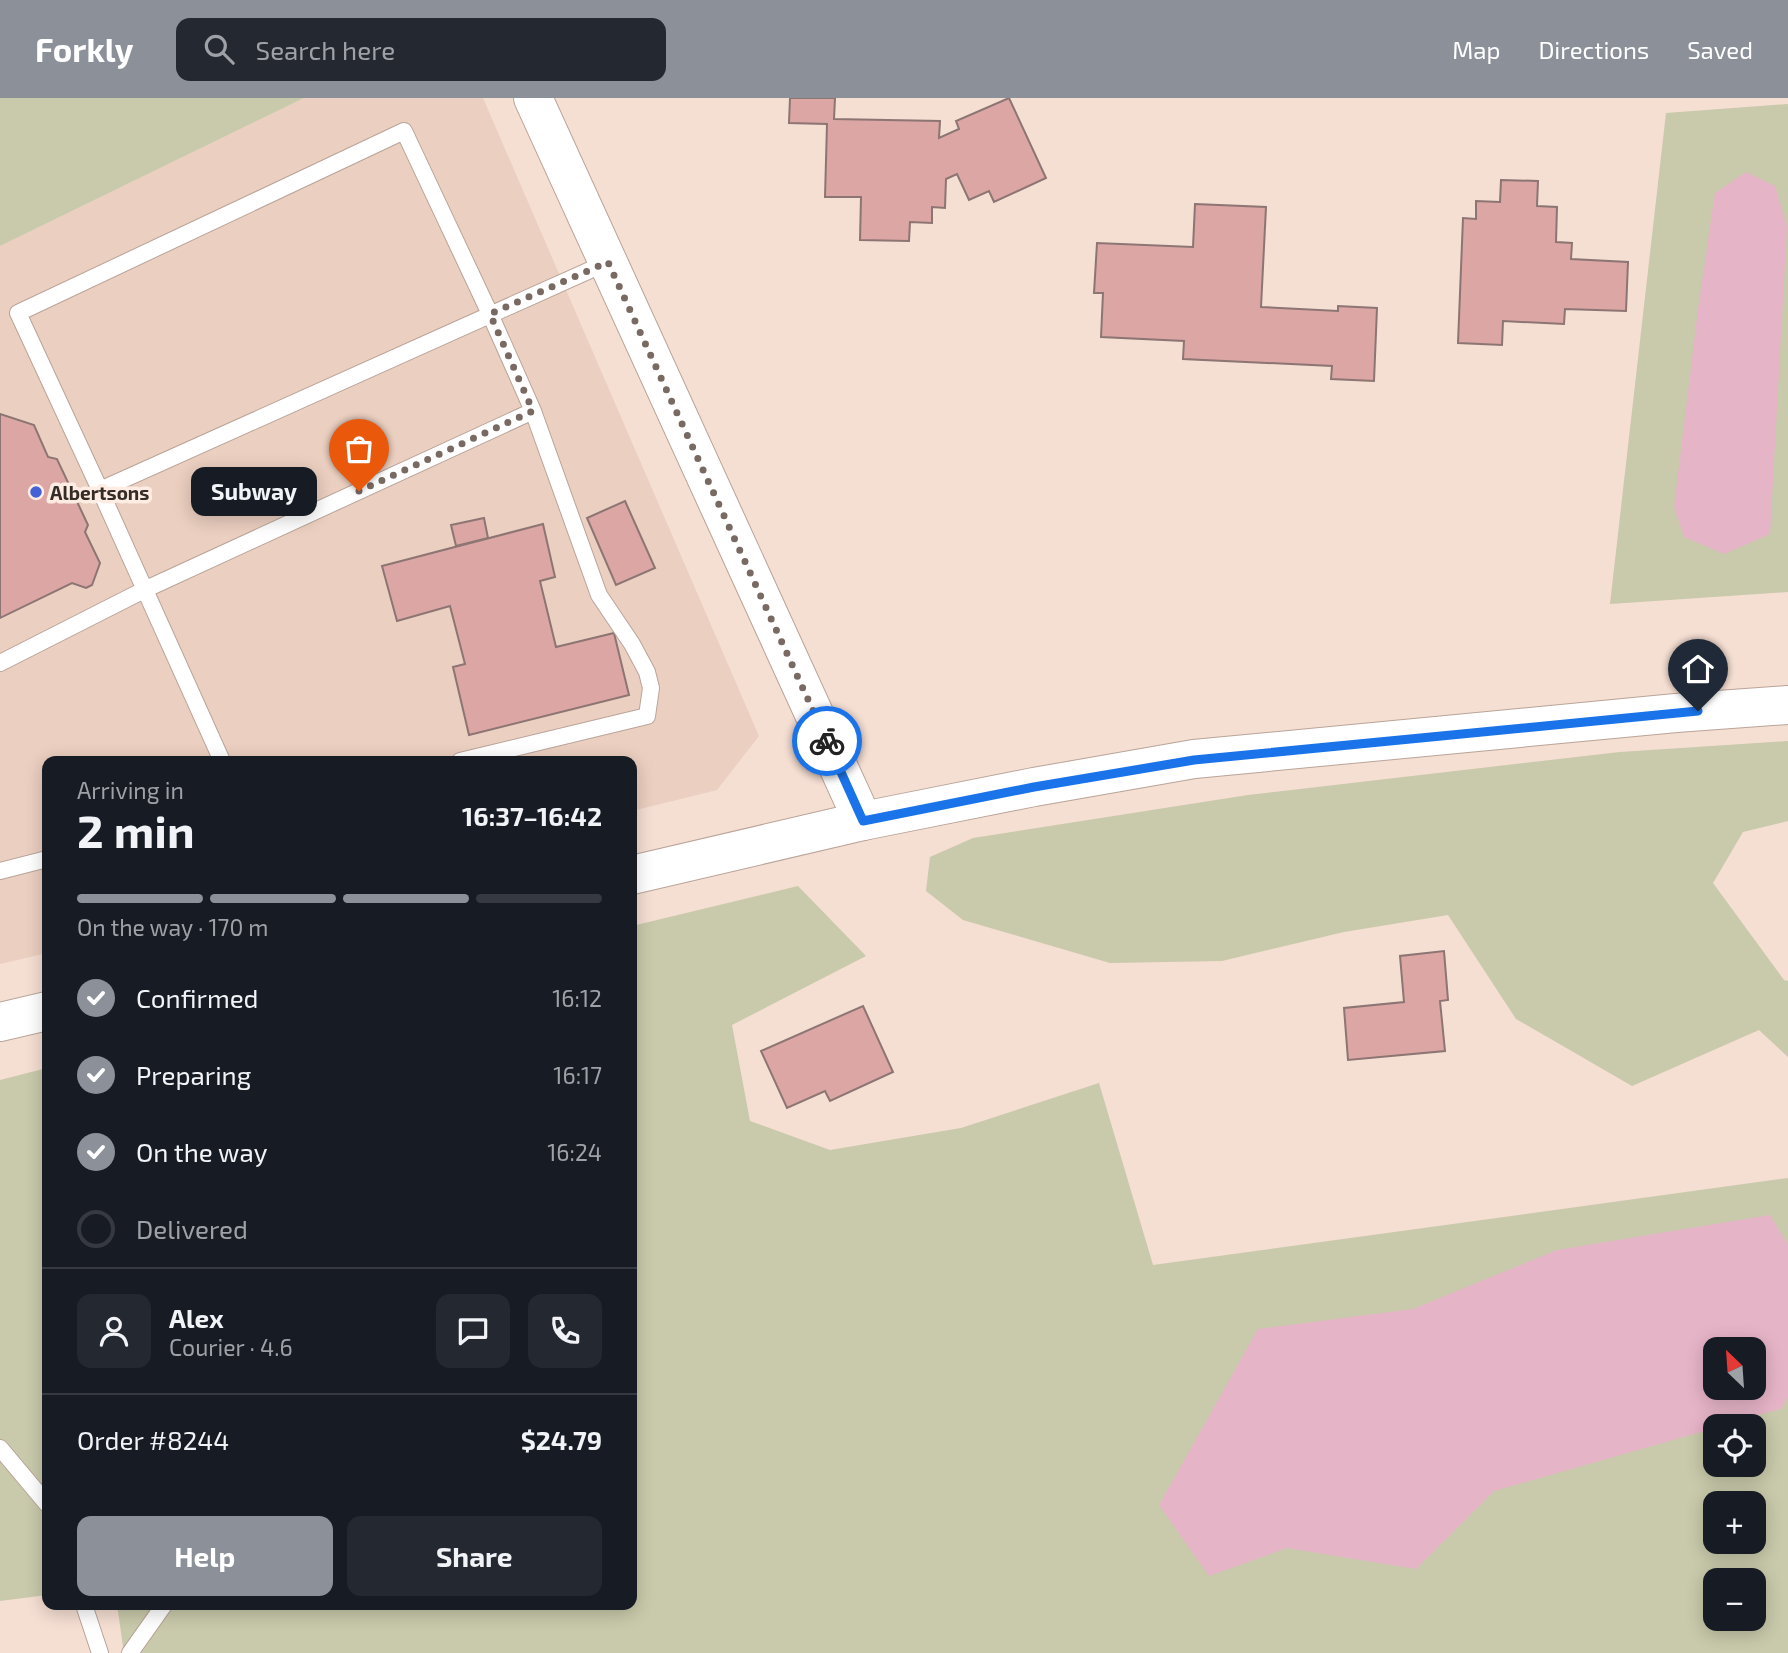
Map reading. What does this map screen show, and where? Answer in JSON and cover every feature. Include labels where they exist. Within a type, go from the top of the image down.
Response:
[{"type":"main road","points":[[533,98],[863,821]]},
{"type":"main road","points":[[637,874],[863,821],[1034,787],[1194,760],[1635,716],[1788,705]]},
{"type":"main road","points":[[0,1022],[42,1012]]},
{"type":"lane","points":[[220,756],[18,313],[404,131],[533,411],[599,595],[632,645],[647,672],[651,688],[647,716],[486,756]]},
{"type":"lane","points":[[100,490],[608,262]]},
{"type":"lane","points":[[0,663],[144,590],[533,411]]},
{"type":"lane","points":[[0,871],[42,860]]},
{"type":"lane","points":[[0,1448],[42,1498]]},
{"type":"lane","points":[[86,1610],[100,1653]]},
{"type":"lane","points":[[130,1653],[160,1610]]},
{"type":"shaded area","points":[[304,98],[483,98],[759,736],[717,790],[637,810],[637,756],[42,756],[42,954],[0,964],[0,246]]},
{"type":"shaded area","points":[[1746,172],[1775,186],[1787,227],[1770,534],[1724,554],[1684,537],[1674,507],[1715,193]]},
{"type":"shaded area","points":[[1770,1215],[1788,1245],[1788,1397],[1781,1409],[1762,1414],[1703,1414],[1703,1431],[1494,1491],[1416,1569],[1287,1548],[1209,1576],[1159,1505],[1258,1329],[1413,1309],[1557,1250]]},
{"type":"green space","points":[[0,98],[304,98],[0,246]]},
{"type":"green space","points":[[1788,104],[1788,592],[1610,604],[1666,113]]},
{"type":"green space","points":[[1788,741],[1788,821],[1743,832],[1713,883],[1784,980],[1788,981],[1788,1057],[1759,1030],[1632,1086],[1516,1019],[1448,915],[1344,932],[1222,961],[1110,963],[963,920],[926,891],[930,857],[973,838],[1248,795],[1620,752]]},
{"type":"green space","points":[[798,886],[866,956],[732,1025],[750,1121],[830,1150],[961,1128],[1099,1083],[1153,1265],[1788,1178],[1788,1653],[124,1653],[118,1610],[637,1610],[637,925]]},
{"type":"green space","points":[[42,1069],[42,1596],[0,1601],[0,1080]]},
{"type":"building","points":[[790,98],[835,98],[834,119],[940,121],[939,138],[959,129],[956,121],[1009,98],[1046,178],[994,202],[989,191],[969,200],[957,174],[946,179],[945,208],[932,207],[932,223],[910,222],[909,241],[860,240],[861,197],[825,197],[827,124],[789,123]]},
{"type":"building","points":[[1501,180],[1538,181],[1537,206],[1557,207],[1556,242],[1572,243],[1571,259],[1628,262],[1626,311],[1565,309],[1564,324],[1503,321],[1502,345],[1458,343],[1463,218],[1476,219],[1476,201],[1500,202]]},
{"type":"building","points":[[1195,204],[1266,207],[1261,307],[1338,311],[1338,306],[1377,308],[1374,381],[1331,379],[1332,366],[1183,359],[1184,341],[1101,337],[1103,293],[1094,293],[1097,243],[1193,247]]},
{"type":"building","name":"Albertsons","points":[[0,414],[34,425],[48,457],[57,459],[88,525],[85,532],[100,563],[92,585],[86,588],[72,583],[0,618]]},
{"type":"building","points":[[625,501],[655,568],[616,585],[587,518]]},
{"type":"building","points":[[484,518],[488,538],[456,546],[451,525]]},
{"type":"building","points":[[543,524],[555,577],[540,581],[556,647],[614,633],[629,695],[469,735],[453,667],[465,664],[450,606],[397,621],[382,566]]},
{"type":"building","points":[[1444,951],[1448,1000],[1440,1001],[1445,1051],[1348,1060],[1344,1008],[1404,1002],[1400,956]]},
{"type":"building","points":[[863,1006],[893,1072],[830,1101],[825,1091],[787,1108],[761,1051]]},
{"type":"way so far","points":[[359,491],[533,411],[490,314],[608,262],[827,741]]},
{"type":"place","name":"Subway","points":[[359,491]]},
{"type":"place","name":"Albertsons","points":[[36,492]]},
{"type":"route","points":[[827,741],[863,821],[1034,787],[1194,760],[1698,711]]}]
